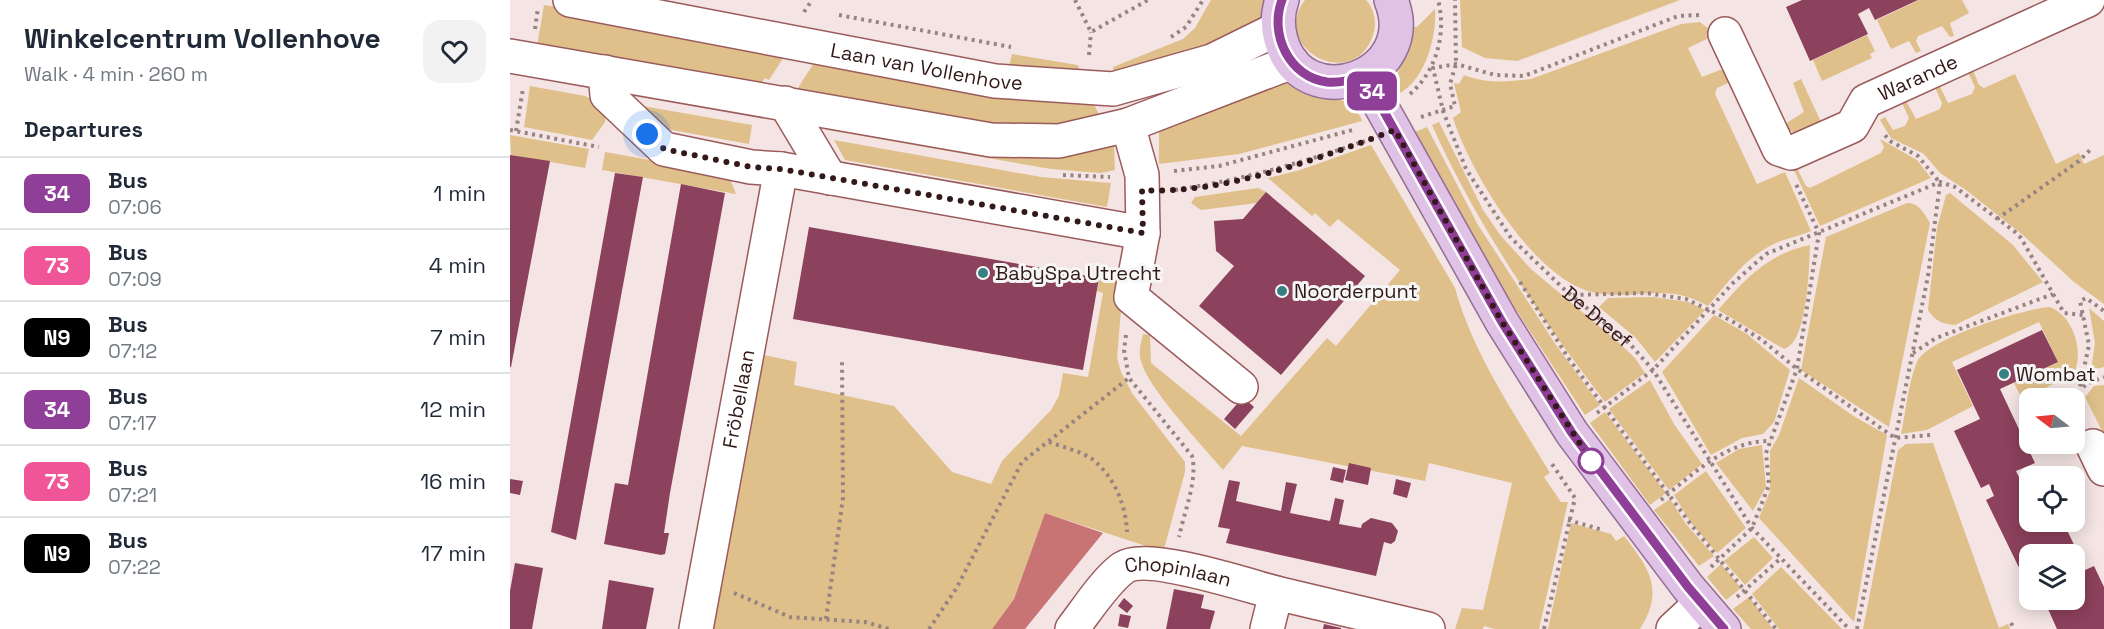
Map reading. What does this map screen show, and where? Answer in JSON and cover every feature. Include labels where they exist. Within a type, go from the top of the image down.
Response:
[{"type":"main road","points":[[1280,14],[1283,48],[1292,62],[1307,75],[1325,81],[1345,82],[1364,76],[1380,64],[1392,46],[1396,21],[1391,0]]},
{"type":"main road","points":[[1364,76],[1502,322],[1572,433],[1713,616]]},
{"type":"street","name":"Laan van Vollenhove","points":[[570,0],[995,81],[1113,89],[1212,61],[1280,14]]},
{"type":"street","name":"Warande","points":[[1779,149],[1791,153],[1852,126],[1866,101],[2088,0]]},
{"type":"street","points":[[2099,0],[2104,3]]},
{"type":"street","points":[[1713,24],[1779,149]]},
{"type":"street","points":[[510,56],[991,140],[1059,141],[1128,126],[1292,62]]},
{"type":"street","points":[[605,72],[607,95],[664,149],[751,167],[781,169],[1143,233]]},
{"type":"street","points":[[785,103],[830,178]]},
{"type":"street","points":[[1128,126],[1142,183],[1143,233],[1131,297],[1240,387]]},
{"type":"street","name":"Fröbellaan","points":[[696,629],[781,169]]},
{"type":"street","name":"Chopinlaan","points":[[1072,629],[1116,575],[1138,562],[1171,566],[1428,629]]},
{"type":"street","points":[[1268,629],[1276,593]]},
{"type":"street","points":[[1673,629],[1713,616]]},
{"type":"path","points":[[535,24],[540,0]]},
{"type":"path","points":[[1075,0],[1091,32],[1148,0]]},
{"type":"path","points":[[1161,41],[1186,27],[1203,0]]},
{"type":"path","points":[[1142,183],[1162,192],[1238,180],[1314,159],[1390,122],[1433,68],[1442,15],[1438,0]]},
{"type":"path","points":[[1142,183],[1443,111],[1455,106],[1450,84],[1456,64],[1455,0]]},
{"type":"path","points":[[795,7],[813,11]]},
{"type":"path","points":[[832,14],[1018,49]]},
{"type":"path","points":[[1433,68],[1456,64],[1494,75],[1524,76],[1678,16],[1713,24]]},
{"type":"path","name":"De Dreef","points":[[1433,68],[1443,111],[1466,169],[1511,238],[1571,295],[1630,344],[1653,370],[1752,528],[1849,629]]},
{"type":"path","points":[[1866,101],[1880,130],[1890,141],[1918,156],[1940,182],[1955,188],[2021,238],[2064,313],[2083,315]]},
{"type":"path","points":[[1425,115],[1429,125]]},
{"type":"path","points":[[510,130],[599,147]]},
{"type":"path","points":[[1752,528],[1769,485],[1766,453],[1797,369],[1820,233],[1779,149]]},
{"type":"path","points":[[1997,219],[2091,149]]},
{"type":"path","points":[[1572,433],[1653,370],[1710,311],[1733,283],[1766,254],[1940,182]]},
{"type":"path","points":[[1857,629],[1928,276],[1940,182]]},
{"type":"path","name":"De Dreef","points":[[1516,276],[1555,340],[1689,522],[1746,589],[1776,629]]},
{"type":"path","points":[[1571,295],[1646,294],[1686,299],[1762,340],[1797,369],[1895,438],[1931,435]]},
{"type":"path","points":[[1912,354],[1936,338],[2053,294]]},
{"type":"path","points":[[1131,297],[1124,350],[1129,378],[1192,456],[1194,465],[1171,566]]},
{"type":"path","points":[[2080,388],[2089,345],[2080,301],[2086,298],[2104,311]]},
{"type":"path","points":[[826,619],[843,498],[842,359]]},
{"type":"path","points":[[2082,388],[2104,377]]},
{"type":"path","points":[[929,629],[956,589],[1022,462],[1129,378]]},
{"type":"path","points":[[1568,520],[1619,534],[1669,493],[1740,444],[1771,441]]},
{"type":"path","points":[[1048,442],[1090,458],[1112,479],[1127,522],[1128,566]]},
{"type":"path","points":[[1544,629],[1575,498],[1550,461]]},
{"type":"path","points":[[1713,616],[1780,559]]},
{"type":"path","points":[[704,586],[741,594],[790,617],[865,622],[889,629]]},
{"type":"path","points":[[2012,623],[2014,629]]},
{"type":"shaded area","points":[[1211,0],[1273,0],[1269,11],[1251,33],[1114,74],[1113,67],[1183,39],[1195,28]]},
{"type":"shaded area","points":[[1305,0],[1366,0],[1373,12],[1375,26],[1373,35],[1363,52],[1349,61],[1333,63],[1318,58],[1305,48],[1297,34],[1297,18]]},
{"type":"shaded area","points":[[1460,0],[1680,0],[1517,61],[1485,58],[1462,47]]},
{"type":"shaded area","points":[[1919,0],[1962,0],[1969,13],[1950,23],[1954,36],[1950,37],[1942,26],[1918,36],[1916,41],[1921,51],[1916,53],[1909,41],[1891,49],[1877,20]]},
{"type":"shaded area","points":[[544,5],[789,49],[769,80],[765,78],[756,91],[536,52]]},
{"type":"shaded area","points":[[1435,9],[1434,32],[1423,68],[1409,87],[1400,93],[1398,73],[1409,27],[1417,27]]},
{"type":"shaded area","points":[[1700,22],[1710,30],[1713,36],[1688,48],[1702,77],[1720,70],[1728,72],[1734,80],[1717,88],[1715,94],[1757,184],[1785,172],[1811,231],[1776,243],[1756,255],[1739,270],[1708,306],[1678,295],[1652,293],[1611,295],[1596,293],[1573,285],[1551,269],[1508,222],[1474,167],[1453,118],[1461,112],[1454,83],[1459,84],[1464,75],[1497,82],[1531,79],[1681,24]]},
{"type":"shaded area","points":[[1867,35],[1875,51],[1870,54],[1872,58],[1822,81],[1813,60]]},
{"type":"shaded area","points":[[1012,54],[1078,65],[1082,77],[1008,71]]},
{"type":"shaded area","points":[[817,58],[1092,100],[1101,119],[1026,130],[796,91]]},
{"type":"shaded area","points":[[1972,68],[1979,85],[1984,88],[2015,74],[2056,164],[2079,153],[2084,164],[2104,155],[2104,304],[2074,282],[2024,236],[1966,190],[1940,173],[1924,154],[1891,138],[1880,120],[1885,117],[1893,130],[1905,126],[1909,118],[1901,101],[1905,99],[1916,119],[1940,109],[1942,103],[1934,85],[1938,83],[1948,103],[1972,94],[1975,87],[1967,70]]},
{"type":"shaded area","points":[[1801,79],[1822,124],[1798,134],[1789,130],[1785,124],[1804,112],[1793,83]]},
{"type":"shaded area","points":[[1279,80],[1313,88],[1340,99],[1358,113],[1362,121],[1239,154],[1159,164],[1159,130]]},
{"type":"shaded area","points":[[530,86],[585,96],[596,101],[606,114],[605,122],[592,140],[524,127]]},
{"type":"shaded area","points":[[637,105],[752,125],[749,144],[655,127]]},
{"type":"shaded area","points":[[1439,122],[1483,210],[1501,236],[1531,269],[1635,358],[1645,373],[1605,402],[1533,303],[1489,234],[1449,162],[1432,125]]},
{"type":"shaded area","points":[[817,123],[1059,157],[1114,145],[1115,170],[1101,173],[1051,169],[827,130]]},
{"type":"shaded area","points":[[1427,127],[1478,225],[1556,345],[1600,405],[1585,415],[1493,275],[1415,132]]},
{"type":"shaded area","points":[[510,135],[589,149],[585,168],[511,155]]},
{"type":"shaded area","points":[[1880,139],[1917,160],[1931,178],[1820,226],[1793,168],[1796,166],[1806,186],[1810,188],[1881,153],[1884,147]]},
{"type":"shaded area","points":[[834,140],[1041,177],[1111,183],[1107,207],[845,160]]},
{"type":"shaded area","points":[[1371,145],[1455,288],[1484,360],[1550,473],[1544,477],[1561,502],[1568,502],[1539,629],[1495,629],[1484,626],[1483,629],[1455,629],[1462,608],[1483,610],[1512,483],[1429,463],[1425,481],[1242,446],[1223,470],[1163,399],[1144,369],[1140,357],[1143,334],[1150,335],[1151,363],[1241,436],[1327,338],[1336,346],[1400,270],[1338,219],[1330,227],[1315,213],[1312,216],[1268,178],[1300,170]]},
{"type":"shaded area","points":[[605,152],[728,174],[736,194],[602,170]]},
{"type":"shaded area","points":[[1258,188],[1266,192],[1257,203],[1201,210],[1191,203],[1195,197]]},
{"type":"shaded area","points":[[1950,193],[2013,245],[2043,282],[1955,325],[1939,321],[1928,310],[1937,228],[1946,195]]},
{"type":"shaded area","points":[[1907,203],[1918,207],[1930,223],[1889,427],[1801,370],[1826,237]]},
{"type":"shaded area","points":[[1810,245],[1806,303],[1803,319],[1792,344],[1784,349],[1718,310],[1748,278],[1770,261],[1782,254]]},
{"type":"shaded area","points":[[1100,271],[1124,275],[1117,358],[1121,372],[1132,393],[1185,462],[1185,472],[1164,549],[1149,547],[1045,513],[1014,599],[992,629],[713,629],[764,355],[797,362],[794,385],[894,406],[952,472],[991,484],[1002,461],[1051,410],[1059,396],[1063,373],[1088,377],[1103,293],[1097,291]]},
{"type":"shaded area","points":[[1653,297],[1688,302],[1705,310],[1655,362],[1636,338],[1599,307],[1608,298]]},
{"type":"shaded area","points":[[2050,307],[2065,318],[2071,327],[2078,355],[2074,374],[2045,388],[2019,388],[2019,393],[2014,383],[2058,362],[2039,322],[1952,362],[1973,406],[1927,430],[1901,434],[1911,379],[1917,362],[1924,353],[1978,326]]},
{"type":"shaded area","points":[[2089,308],[2104,321],[2104,367],[2091,370],[2095,343]]},
{"type":"shaded area","points":[[1714,315],[1747,334],[1790,370],[1774,422],[1763,434],[1742,438],[1711,455],[1662,372]]},
{"type":"shaded area","points":[[1799,378],[1855,417],[1887,435],[1854,622],[1759,518],[1770,491],[1770,451],[1779,435]]},
{"type":"shaded area","points":[[1650,380],[1674,424],[1702,464],[1669,490],[1609,409]]},
{"type":"shaded area","points":[[2104,385],[2104,435],[2085,397],[2094,386]]},
{"type":"shaded area","points":[[1605,412],[1666,493],[1650,505],[1590,423]]},
{"type":"shaded area","points":[[1933,443],[1999,628],[2008,624],[2010,629],[1863,629],[1898,450],[1906,444]]},
{"type":"shaded area","points":[[1762,445],[1766,487],[1753,511],[1716,463],[1739,449]]},
{"type":"shaded area","points":[[1706,471],[1746,528],[1717,553],[1691,523],[1674,495]]},
{"type":"shaded area","points":[[1670,499],[1686,524],[1714,556],[1699,566],[1654,510]]},
{"type":"shaded area","points":[[1045,513],[1103,533],[1025,629],[992,629],[1014,599]]},
{"type":"shaded area","points":[[1571,523],[1611,534],[1616,541],[1624,536],[1641,559],[1647,569],[1653,591],[1648,615],[1640,629],[1548,629]]},
{"type":"shaded area","points":[[1754,537],[1773,558],[1745,585],[1724,561]]},
{"type":"shaded area","points":[[1721,564],[1741,588],[1726,600],[1707,577]]},
{"type":"shaded area","points":[[1781,567],[1842,629],[1779,629],[1752,594]]},
{"type":"shaded area","points":[[1749,597],[1773,629],[1751,629],[1733,609]]},
{"type":"building","points":[[1802,0],[1918,0],[1875,20],[1869,8],[1858,14],[1868,34],[1810,61],[1786,7]]},
{"type":"building","points":[[510,155],[550,161],[511,367],[510,367]]},
{"type":"building","points":[[615,173],[643,177],[576,540],[551,532]]},
{"type":"building","points":[[681,184],[725,193],[670,493],[664,533],[669,533],[665,554],[661,555],[604,544],[615,483],[628,485]]},
{"type":"building","name":"Noorderpunt","points":[[1266,192],[1365,276],[1281,375],[1199,306],[1234,266],[1216,251],[1214,221],[1243,219]]},
{"type":"building","points":[[809,227],[1099,278],[1083,370],[793,319]]},
{"type":"building","points":[[2042,330],[2058,362],[2000,389],[2019,429],[2019,454],[2031,454],[2035,463],[2019,466],[2019,470],[2016,471],[2019,477],[2019,532],[2068,532],[2074,544],[2019,544],[2019,568],[1986,500],[1994,496],[1989,484],[1981,488],[1954,431],[1980,419],[1957,370]]},
{"type":"building","points":[[1243,397],[1254,407],[1235,429],[1224,419]]},
{"type":"building","points":[[1349,463],[1371,468],[1368,485],[1345,480]]},
{"type":"building","points":[[1333,467],[1346,470],[1343,483],[1330,480]]},
{"type":"building","points":[[510,479],[523,481],[520,495],[510,493]]},
{"type":"building","points":[[1396,479],[1411,483],[1407,498],[1393,494]]},
{"type":"building","points":[[1229,480],[1240,482],[1236,501],[1281,511],[1286,482],[1297,484],[1290,513],[1330,521],[1335,498],[1344,500],[1339,524],[1361,528],[1362,524],[1371,518],[1392,523],[1398,531],[1395,541],[1391,544],[1384,542],[1376,576],[1226,543],[1230,529],[1218,527]]},
{"type":"building","points":[[515,563],[543,568],[532,629],[510,629],[510,591]]},
{"type":"building","points":[[2094,566],[2104,587],[2104,629],[2057,629],[2048,610],[2085,610],[2085,570]]},
{"type":"building","points":[[609,580],[654,588],[646,629],[602,629]]},
{"type":"building","points":[[1174,589],[1204,595],[1201,608],[1215,611],[1210,629],[1166,629]]},
{"type":"building","points":[[1124,598],[1133,606],[1127,613],[1118,606]]},
{"type":"building","points":[[1120,614],[1131,616],[1128,628],[1118,626]]},
{"type":"building","points":[[1324,624],[1341,628],[1341,629],[1323,629]]},
{"type":"bus line","name":"34","points":[[1282,0],[1278,12],[1277,28],[1283,48],[1292,62],[1307,75],[1325,81],[1345,82],[1364,76],[1502,322],[1572,433],[1688,587],[1724,629]]},
{"type":"place","name":"BabySpa Utrecht","points":[[983,273]]},
{"type":"place","name":"Noorderpunt","points":[[1282,291]]},
{"type":"place","name":"Wombat","points":[[2004,374]]},
{"type":"route","points":[[647,134],[664,149],[751,167],[781,169],[1143,233],[1142,190],[1162,192],[1238,180],[1314,159],[1395,130],[1502,322],[1591,461]]}]
